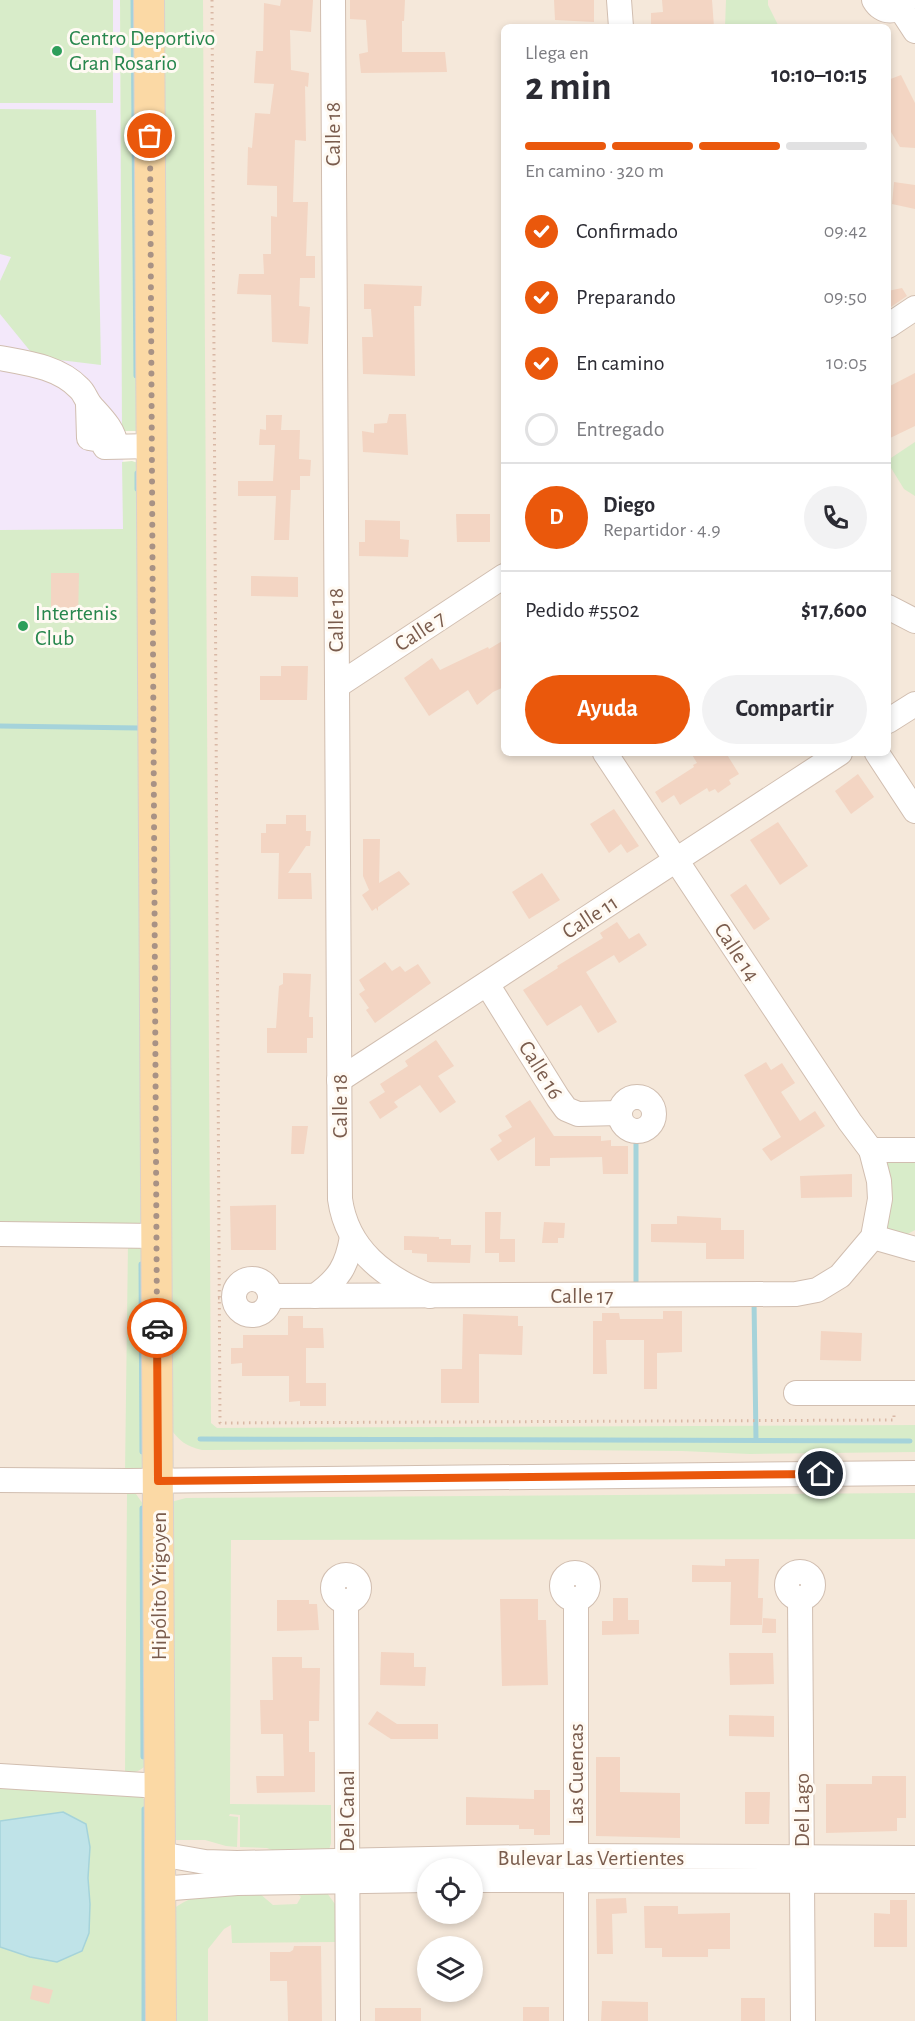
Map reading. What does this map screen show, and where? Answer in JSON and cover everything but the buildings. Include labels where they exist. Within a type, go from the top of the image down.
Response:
[{"type":"main road","name":"Hipólito Yrigoyen","points":[[149,0],[161,2021]]},
{"type":"street","name":"Calle 18","points":[[333,0],[340,1199],[343,1216],[352,1237],[367,1257],[386,1274],[407,1287],[430,1296]]},
{"type":"street","points":[[619,0],[621,24]]},
{"type":"street","points":[[874,0],[880,8],[886,11],[903,4],[915,31]]},
{"type":"street","points":[[891,324],[915,308]]},
{"type":"street","points":[[0,358],[56,371],[78,386],[88,404],[88,438],[111,446],[152,447]]},
{"type":"street","points":[[0,364],[29,363]]},
{"type":"street","name":"Calle 7","points":[[337,686],[501,578]]},
{"type":"street","points":[[891,609],[915,621]]},
{"type":"street","points":[[891,719],[915,704]]},
{"type":"street","name":"Calle 14","points":[[607,756],[850,1122],[871,1150]]},
{"type":"street","name":"Calle 11","points":[[339,1080],[835,756]]},
{"type":"street","points":[[879,756],[915,811]]},
{"type":"street","name":"Calle 16","points":[[487,984],[566,1109],[578,1114],[619,1113]]},
{"type":"street","points":[[915,1150],[871,1150],[879,1181],[880,1199],[873,1238],[915,1249]]},
{"type":"street","points":[[0,1234],[157,1236]]},
{"type":"street","points":[[315,1296],[330,1286],[342,1272],[349,1255],[352,1237]]},
{"type":"street","name":"Calle 17","points":[[226,1298],[250,1315],[262,1312],[270,1296],[796,1294],[817,1290],[840,1276],[873,1238]]},
{"type":"street","points":[[796,1393],[915,1393]]},
{"type":"street","points":[[0,1480],[158,1481],[915,1473]]},
{"type":"street","name":"Del Lago","points":[[800,1598],[803,2021]]},
{"type":"street","name":"Las Cuencas","points":[[576,1599],[576,2021]]},
{"type":"street","name":"Del Canal","points":[[346,1601],[348,2021]]},
{"type":"street","points":[[0,1776],[160,1786]]},
{"type":"street","name":"Bulevar Las Vertientes","points":[[160,1854],[205,1862],[347,1871],[417,1879]]},
{"type":"street","name":"Bulevar Las Vertientes","points":[[160,1889],[347,1871],[576,1856],[802,1869],[915,1881]]},
{"type":"street","name":"Bulevar Las Vertientes","points":[[483,1880],[576,1881],[802,1869],[915,1858]]},
{"type":"shaded area","points":[[0,0],[120,0],[125,723],[0,722]]},
{"type":"shaded area","points":[[149,0],[915,0],[915,2021],[0,2021],[0,1234],[157,1236]]},
{"type":"green space","name":"Centro Deportivo Gran Rosario","points":[[0,0],[113,0],[113,103],[0,103]]},
{"type":"green space","points":[[120,0],[140,0],[139,431],[122,431]]},
{"type":"green space","points":[[158,0],[203,0],[211,1423],[217,1428],[915,1425],[915,1452],[750,1454],[682,1451],[457,1449],[202,1450],[183,1442],[170,1428]]},
{"type":"green space","points":[[726,0],[768,0],[768,5],[778,24],[725,24]]},
{"type":"green space","points":[[0,109],[96,110],[101,365],[35,357],[0,314],[0,281],[11,257],[0,254]]},
{"type":"green space","points":[[915,442],[915,496],[904,489],[891,468],[891,458]]},
{"type":"green space","points":[[132,461],[141,464],[144,1225],[0,1224],[0,530],[123,529],[122,462]]},
{"type":"green space","points":[[915,1157],[915,1230],[902,1237],[886,1231],[885,1163],[891,1158]]},
{"type":"green space","points":[[128,1243],[136,1244],[143,1250],[146,1466],[140,1472],[125,1474]]},
{"type":"green space","points":[[127,1493],[136,1494],[147,1510],[146,1765],[139,1771],[131,1772],[125,1772]]},
{"type":"green space","points":[[915,1493],[915,1539],[231,1540],[230,1804],[331,1805],[331,1843],[327,1857],[284,1855],[267,1848],[240,1847],[240,1815],[230,1814],[229,1816],[238,1817],[237,1847],[205,1840],[174,1840],[171,1502],[186,1498]]},
{"type":"green space","points":[[0,1786],[133,1794],[142,1797],[148,1805],[154,2021],[0,2021]]},
{"type":"green space","points":[[253,1888],[273,1905],[297,1904],[301,1897],[294,1890],[327,1893],[335,1904],[335,1942],[232,1943],[231,1925],[224,1929],[208,1949],[208,2021],[169,2021],[168,1913],[188,1900],[208,1893]]},
{"type":"water","points":[[63,1812],[86,1824],[90,1847],[89,1933],[82,1951],[57,1962],[30,1957],[0,1947],[0,1821]]},
{"type":"waterway","points":[[133,0],[136,376]]},
{"type":"waterway","points":[[137,473],[137,489]]},
{"type":"waterway","points":[[0,726],[139,728]]},
{"type":"waterway","points":[[636,1135],[636,1290]]},
{"type":"waterway","points":[[141,1264],[142,1452]]},
{"type":"waterway","points":[[754,1300],[756,1440]]},
{"type":"waterway","points":[[200,1439],[910,1441]]},
{"type":"waterway","points":[[142,1508],[143,1757]]},
{"type":"waterway","points":[[144,1809],[144,2021]]},
{"type":"way so far","points":[[150,136],[157,1328]]},
{"type":"place","name":"Centro Deportivo Gran Rosario","points":[[57,51]]},
{"type":"place","name":"Intertenis Club","points":[[23,626]]},
{"type":"route","points":[[157,1328],[158,1481],[821,1474]]}]
